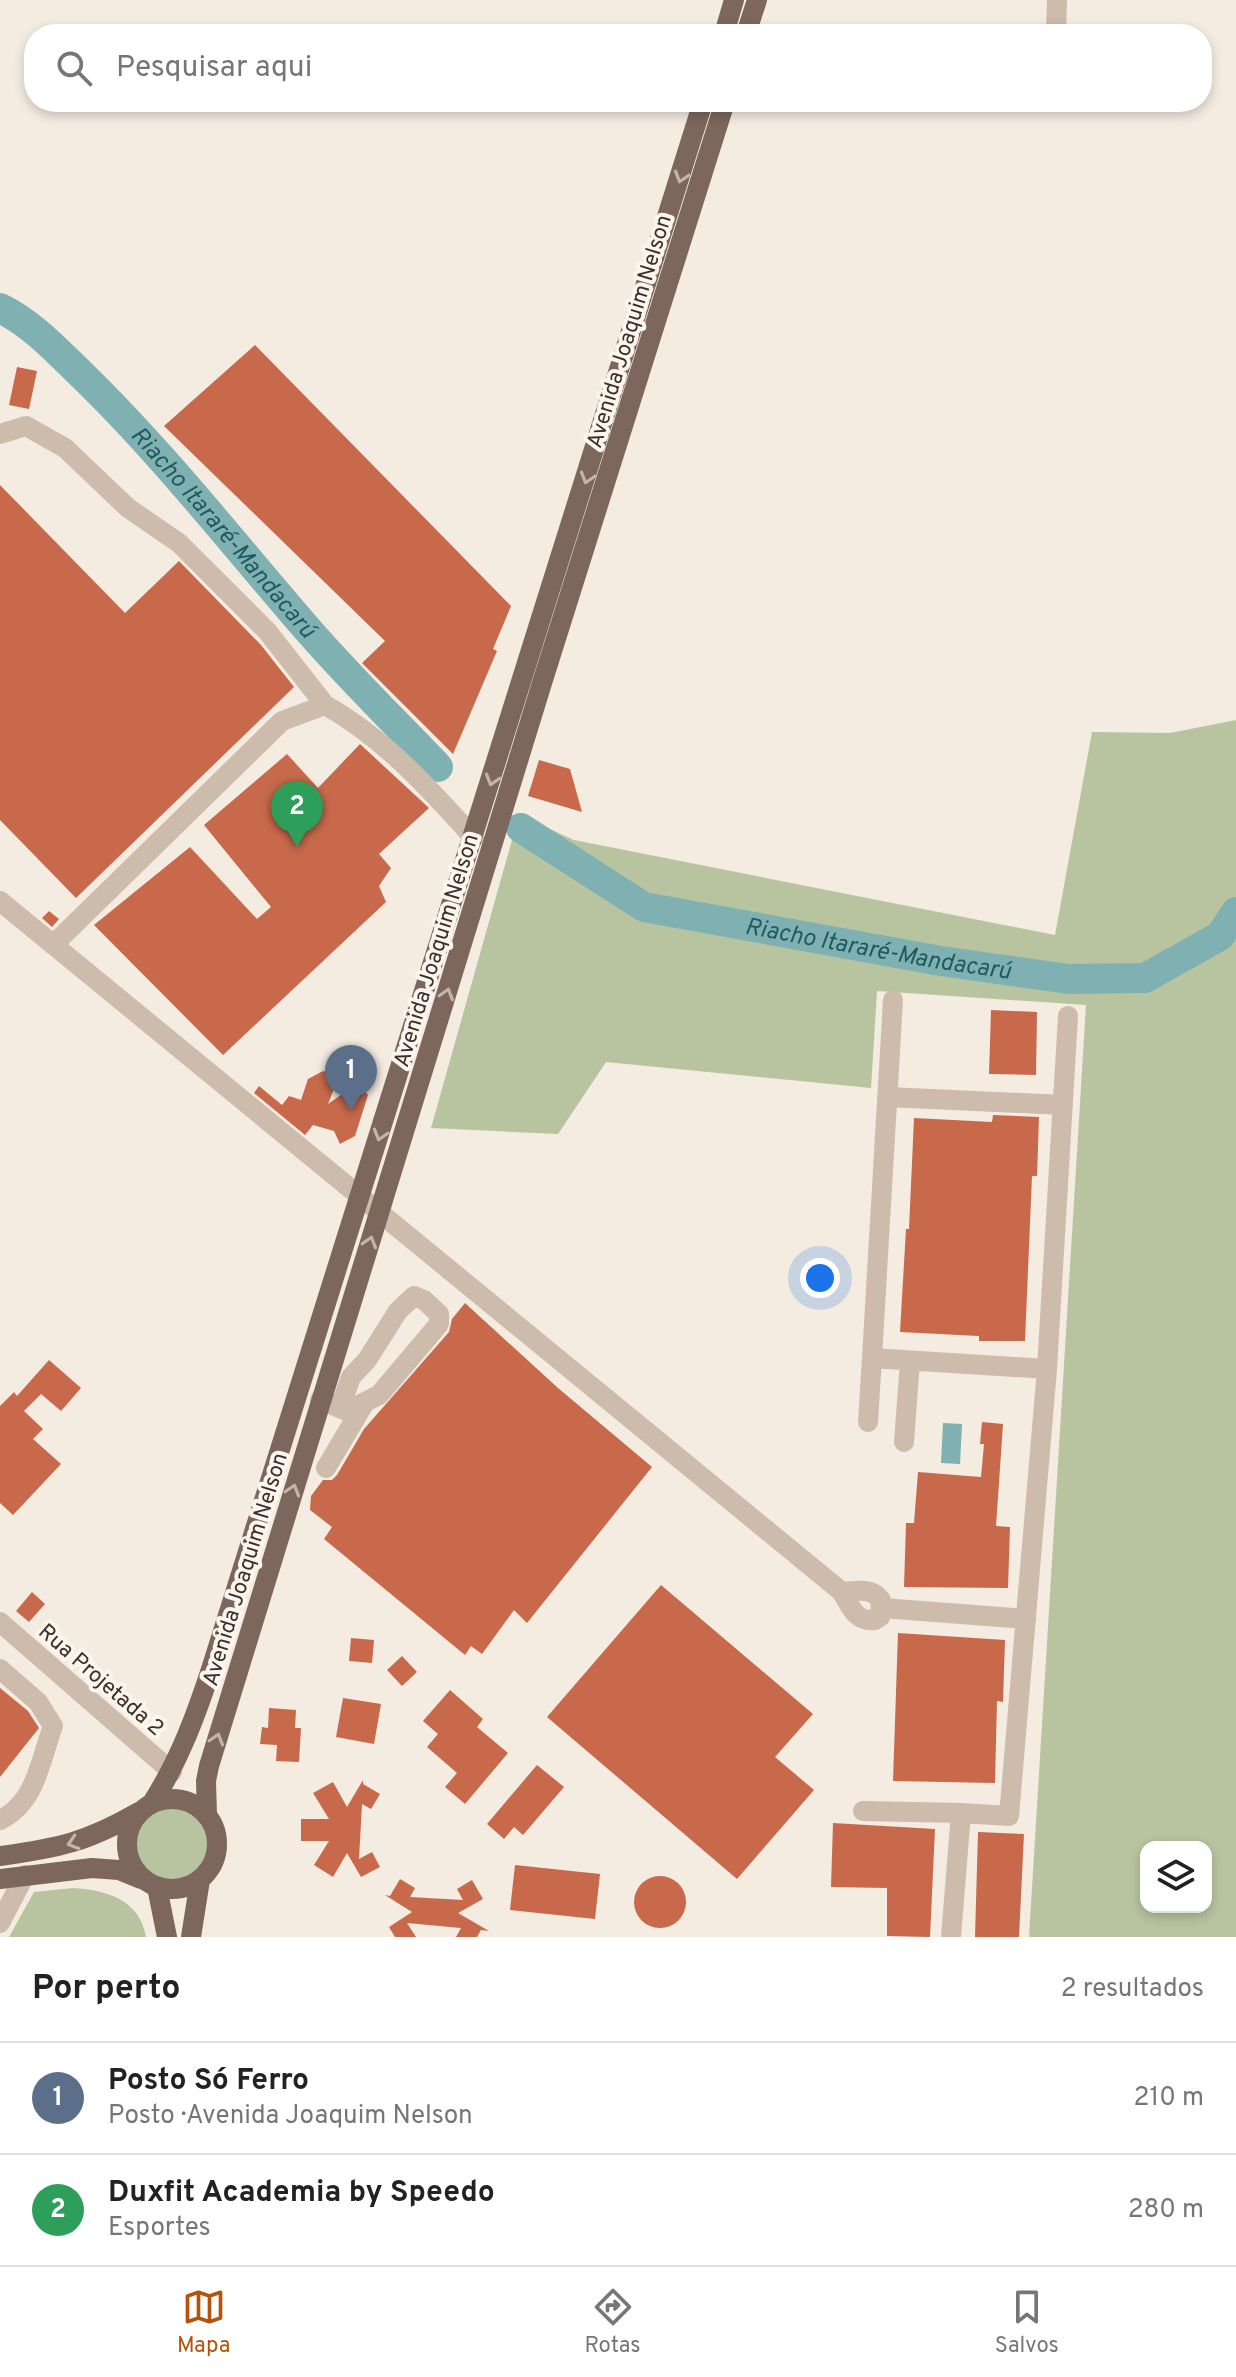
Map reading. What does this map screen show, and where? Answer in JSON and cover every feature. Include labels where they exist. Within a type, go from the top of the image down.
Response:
[{"type":"main road","points":[[727,24],[734,0]]},
{"type":"main road","points":[[749,24],[757,0]]},
{"type":"main road","name":"Avenida Joaquim Nelson","points":[[207,1815],[209,1766],[330,1404],[379,1212],[700,112]]},
{"type":"main road","name":"Avenida Joaquim Nelson","points":[[533,681],[722,112]]},
{"type":"main road","name":"Avenida Joaquim Nelson","points":[[146,1808],[172,1772],[191,1731],[474,838],[518,730]]},
{"type":"main road","points":[[0,1856],[59,1848],[82,1841],[166,1799],[196,1805],[215,1828],[218,1842],[210,1869],[200,1880],[172,1890],[119,1870],[92,1868],[0,1879]]},
{"type":"main road","points":[[146,1808],[130,1825],[126,1839],[127,1854],[133,1868],[150,1884],[167,1937]]},
{"type":"main road","points":[[191,1937],[200,1880]]},
{"type":"street","points":[[1056,24],[1057,0]]},
{"type":"street","points":[[0,434],[26,426],[65,448],[128,508],[179,543],[267,631],[325,705],[349,718],[413,770],[474,838]]},
{"type":"street","points":[[53,945],[282,721],[325,705]]},
{"type":"street","points":[[0,901],[361,1196],[676,1469],[842,1592],[854,1614],[861,1619],[875,1620],[880,1617],[882,1608],[1026,1619]]},
{"type":"street","points":[[868,1422],[893,1000]]},
{"type":"street","points":[[863,1811],[1009,1816],[1047,1369],[1068,1016]]},
{"type":"street","points":[[887,1097],[1063,1105]]},
{"type":"street","points":[[414,1296],[439,1314],[439,1324],[379,1395],[347,1411],[330,1404],[367,1360],[398,1311],[414,1296]]},
{"type":"street","points":[[872,1358],[1047,1369]]},
{"type":"street","points":[[904,1442],[910,1361]]},
{"type":"street","points":[[326,1468],[364,1404]]},
{"type":"street","name":"Rua Projetada 2","points":[[0,1622],[172,1772]]},
{"type":"street","points":[[0,1669],[38,1702],[53,1726],[32,1787],[20,1808],[0,1820]]},
{"type":"street","points":[[951,1937],[961,1813]]},
{"type":"street","points":[[0,1923],[25,1875]]},
{"type":"green space","points":[[1236,720],[1236,1937],[1029,1937],[1086,1005],[877,991],[871,1088],[606,1062],[558,1134],[431,1128],[519,815],[574,840],[1055,935],[1092,732],[1170,733]]},
{"type":"green space","points":[[172,1807],[187,1810],[204,1824],[211,1846],[208,1861],[194,1878],[172,1885],[157,1882],[140,1868],[133,1846],[136,1831],[150,1814]]},
{"type":"green space","points":[[73,1888],[98,1891],[120,1899],[137,1914],[146,1937],[9,1937],[34,1892]]},
{"type":"water","points":[[943,1423],[962,1424],[960,1464],[941,1463]]},
{"type":"building","points":[[255,345],[511,606],[493,649],[497,651],[453,754],[362,663],[385,641],[164,426]]},
{"type":"building","points":[[17,367],[37,371],[29,409],[9,405]]},
{"type":"building","points":[[0,485],[125,613],[179,561],[261,645],[294,687],[76,898],[0,820]]},
{"type":"building","points":[[360,744],[429,808],[379,854],[391,868],[379,886],[386,902],[223,1055],[94,925],[190,847],[257,919],[271,907],[204,825],[287,754],[318,788]]},
{"type":"building","points":[[539,760],[570,769],[582,812],[528,796]]},
{"type":"building","points":[[49,911],[59,919],[52,927],[42,918]]},
{"type":"building","points":[[991,1010],[1037,1012],[1036,1075],[989,1074]]},
{"type":"building","points":[[323,1071],[339,1076],[328,1104],[359,1082],[368,1095],[355,1136],[340,1144],[334,1131],[313,1125],[305,1135],[254,1093],[259,1086],[282,1105],[289,1096],[301,1100],[308,1079]]},
{"type":"building","points":[[993,1115],[1039,1117],[1037,1176],[1032,1176],[1025,1341],[979,1341],[979,1336],[900,1332],[914,1118],[992,1122]]},
{"type":"building","points":[[465,1303],[558,1388],[652,1467],[527,1623],[514,1610],[482,1654],[471,1646],[465,1655],[324,1539],[332,1527],[310,1510],[311,1496],[323,1480],[332,1480],[337,1475],[364,1429],[449,1332],[452,1319]]},
{"type":"building","points":[[49,1360],[81,1388],[61,1411],[41,1394],[24,1411],[43,1429],[33,1439],[61,1464],[13,1515],[0,1503],[0,1406],[14,1392],[17,1396]]},
{"type":"building","points":[[982,1422],[1003,1424],[996,1526],[1010,1527],[1008,1588],[904,1587],[906,1523],[914,1523],[918,1472],[981,1477]]},
{"type":"building","points":[[661,1585],[813,1714],[775,1757],[814,1790],[737,1879],[547,1717]]},
{"type":"building","points":[[32,1592],[45,1604],[29,1622],[16,1611]]},
{"type":"building","points":[[898,1633],[1005,1640],[1003,1702],[997,1701],[995,1783],[893,1781]]},
{"type":"building","points":[[351,1638],[374,1640],[372,1663],[349,1661]]},
{"type":"building","points":[[402,1656],[417,1672],[402,1686],[387,1670]]},
{"type":"building","points":[[0,1688],[28,1711],[39,1728],[0,1777]]},
{"type":"building","points":[[450,1690],[483,1719],[477,1727],[508,1753],[465,1804],[445,1787],[457,1773],[427,1747],[438,1734],[423,1721]]},
{"type":"building","points":[[343,1698],[381,1704],[374,1744],[336,1737]]},
{"type":"building","points":[[269,1708],[296,1710],[295,1728],[301,1728],[299,1762],[276,1761],[277,1745],[260,1744],[262,1727],[268,1728]]},
{"type":"building","points":[[537,1765],[564,1787],[523,1835],[514,1827],[504,1839],[487,1824]]},
{"type":"building","points":[[363,1780],[363,1784],[380,1794],[371,1809],[362,1804],[359,1859],[372,1852],[380,1867],[361,1877],[347,1853],[333,1877],[314,1865],[329,1841],[301,1841],[301,1819],[329,1819],[313,1793],[333,1782],[347,1807]]},
{"type":"building","points":[[833,1823],[935,1829],[930,1937],[887,1936],[887,1888],[831,1887]]},
{"type":"building","points":[[978,1832],[1024,1834],[1019,1937],[975,1937]]},
{"type":"building","points":[[515,1865],[600,1874],[595,1919],[510,1910]]},
{"type":"building","points":[[660,1876],[678,1884],[686,1902],[678,1920],[660,1928],[642,1920],[634,1902],[642,1884]]},
{"type":"building","points":[[400,1879],[415,1888],[410,1897],[463,1900],[457,1889],[472,1880],[483,1899],[458,1913],[489,1931],[481,1930],[477,1937],[456,1937],[461,1928],[407,1923],[416,1937],[395,1937],[389,1927],[412,1912],[385,1895],[390,1896]]},
{"type":"waterway","name":"Riacho Itararé-Mandacarú","points":[[0,308],[45,339],[114,407],[356,683],[438,767]]},
{"type":"waterway","name":"Riacho Itararé-Mandacarú","points":[[521,828],[644,907],[941,961],[1069,979],[1145,978],[1220,936],[1236,912]]},
{"type":"place","name":"Duxfit Academia by Speedo","points":[[297,847]]},
{"type":"place","name":"Posto Só Ferro","points":[[351,1111]]}]
